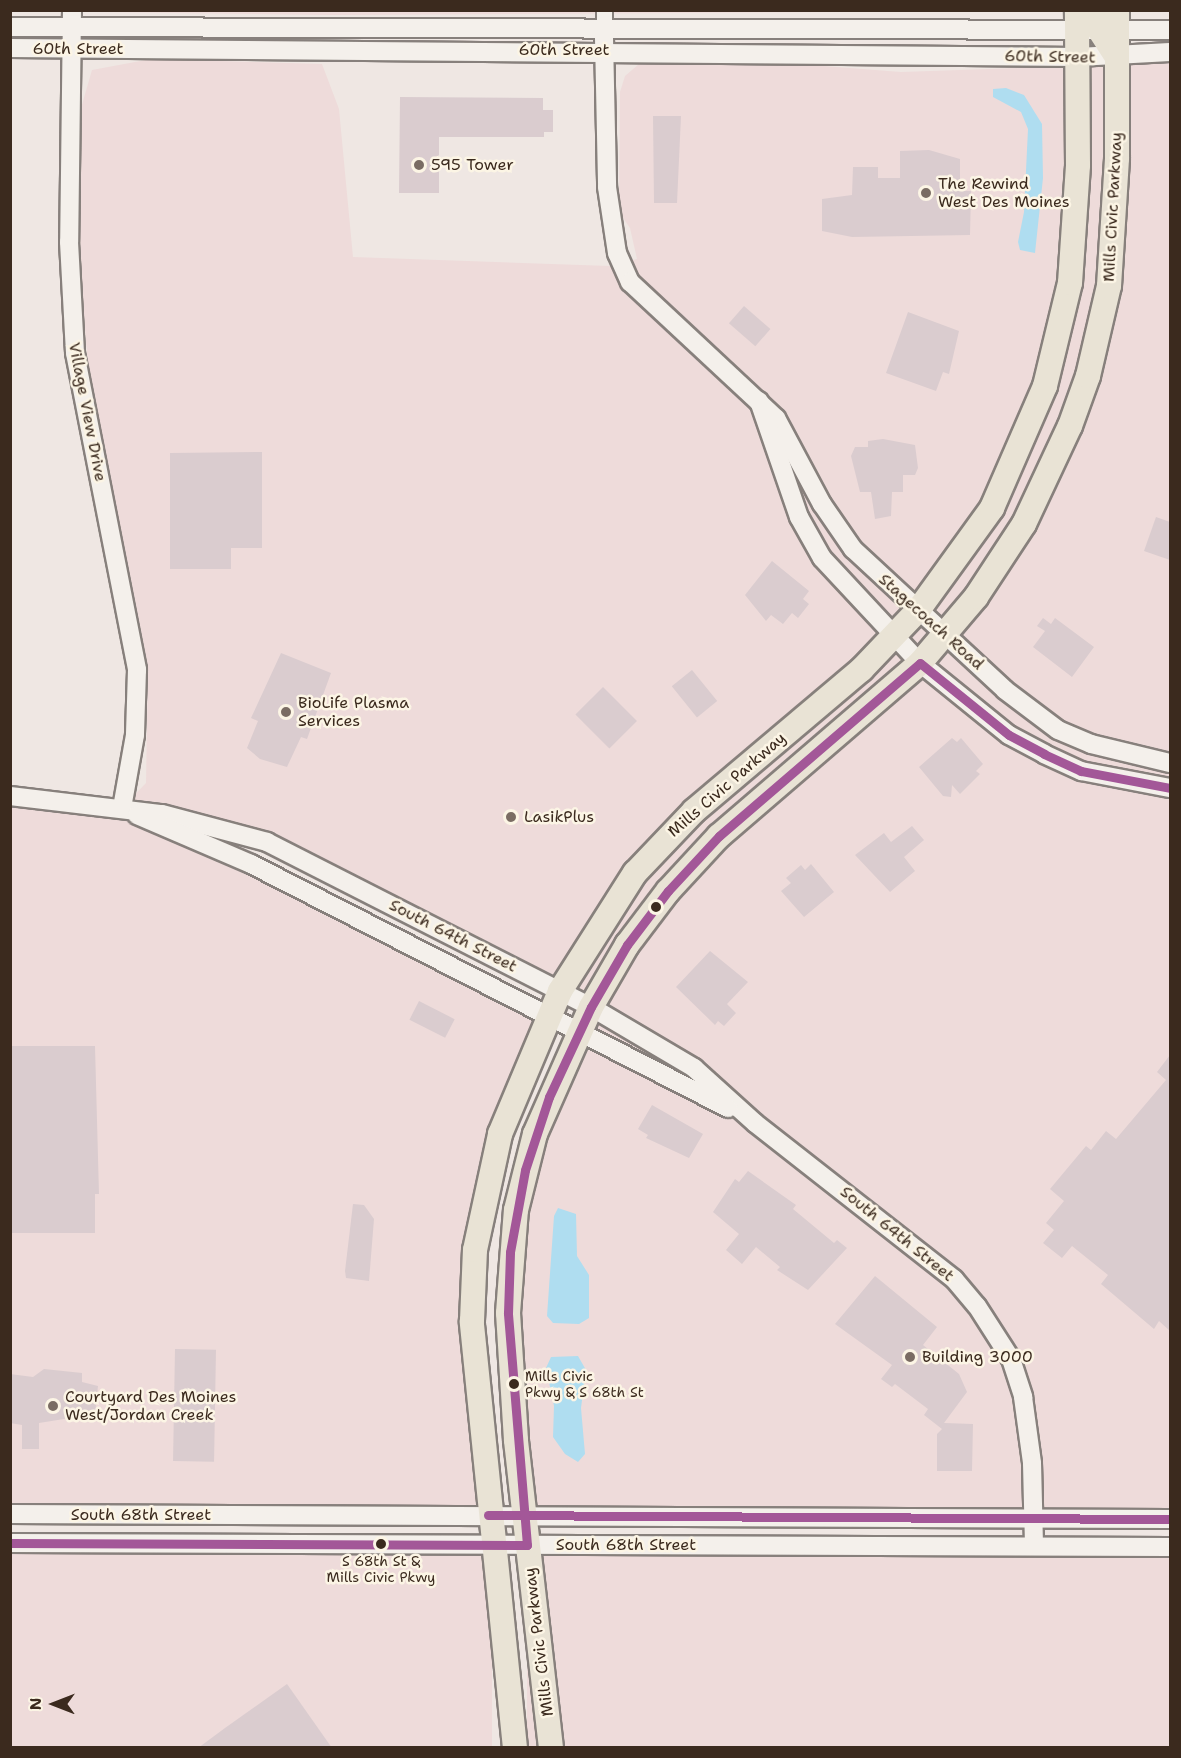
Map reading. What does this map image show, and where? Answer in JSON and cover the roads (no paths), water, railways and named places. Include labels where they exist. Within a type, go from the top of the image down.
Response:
[{"type":"main road","points":[[1097,19],[1117,57]]},
{"type":"main road","name":"Mills Civic Parkway","points":[[515,1748],[492,1546],[472,1321],[475,1250],[500,1134],[548,1015],[608,911],[662,843],[893,637],[919,609],[992,508],[1045,386],[1070,283],[1078,165],[1078,57],[1097,19]]},
{"type":"main road","name":"Mills Civic Parkway","points":[[551,1748],[527,1545],[509,1346],[510,1252],[535,1134],[579,1030],[627,945],[719,836],[920,663],[947,635],[1024,524],[1088,376],[1112,270],[1117,57]]},
{"type":"street","name":"60th Street","points":[[10,27],[72,18],[1097,19],[1170,30]]},
{"type":"street","name":"Village View Drive","points":[[72,18],[69,264],[75,353],[137,670],[135,735],[122,808]]},
{"type":"street","name":"Stagecoach Road","points":[[604,19],[604,158],[612,226],[622,263],[644,298],[758,399],[776,418],[822,504],[853,549],[1020,702],[1058,730],[1091,744],[1170,763]]},
{"type":"street","name":"60th Street","points":[[10,48],[604,50],[1078,57],[1117,57],[1170,51]]},
{"type":"street","name":"Stagecoach Road","points":[[758,399],[799,518],[822,558],[893,637],[920,663],[1000,729],[1044,754],[1081,771],[1170,788]]},
{"type":"street","name":"South 64th Street","points":[[10,796],[122,808],[267,842],[591,1007],[693,1068],[755,1123],[954,1279],[977,1306],[1011,1359],[1023,1398],[1034,1517],[1034,1545]]},
{"type":"street","name":"South 64th Street","points":[[122,808],[251,864],[579,1030],[755,1123]]},
{"type":"street","name":"South 68th Street","points":[[10,1514],[1170,1518]]},
{"type":"street","name":"South 68th Street","points":[[10,1543],[1170,1547]]},
{"type":"water","points":[[1006,88],[1024,95],[1042,124],[1043,178],[1035,253],[1020,250],[1018,242],[1024,212],[1028,129],[1021,112],[993,97],[993,89]]},
{"type":"water","points":[[558,1208],[576,1214],[577,1256],[589,1275],[589,1318],[579,1324],[553,1323],[547,1316],[554,1216]]},
{"type":"water","points":[[578,1356],[586,1370],[581,1408],[585,1454],[578,1462],[565,1454],[553,1437],[554,1406],[546,1368],[551,1357]]},
{"type":"place","name":"595 Tower","points":[[419,165]]},
{"type":"place","name":"The Rewind West Des Moines","points":[[926,193]]},
{"type":"place","name":"BioLife Plasma Services","points":[[286,712]]},
{"type":"place","name":"LasikPlus","points":[[511,817]]},
{"type":"place","name":"Building 3000","points":[[910,1357]]},
{"type":"place","name":"Mills Civic Pkwy & S 68th St","points":[[514,1384]]},
{"type":"place","name":"Courtyard Des Moines West/Jordan Creek","points":[[53,1406]]},
{"type":"place","name":"S 68th St & Mills Civic Pkwy","points":[[381,1544]]}]
